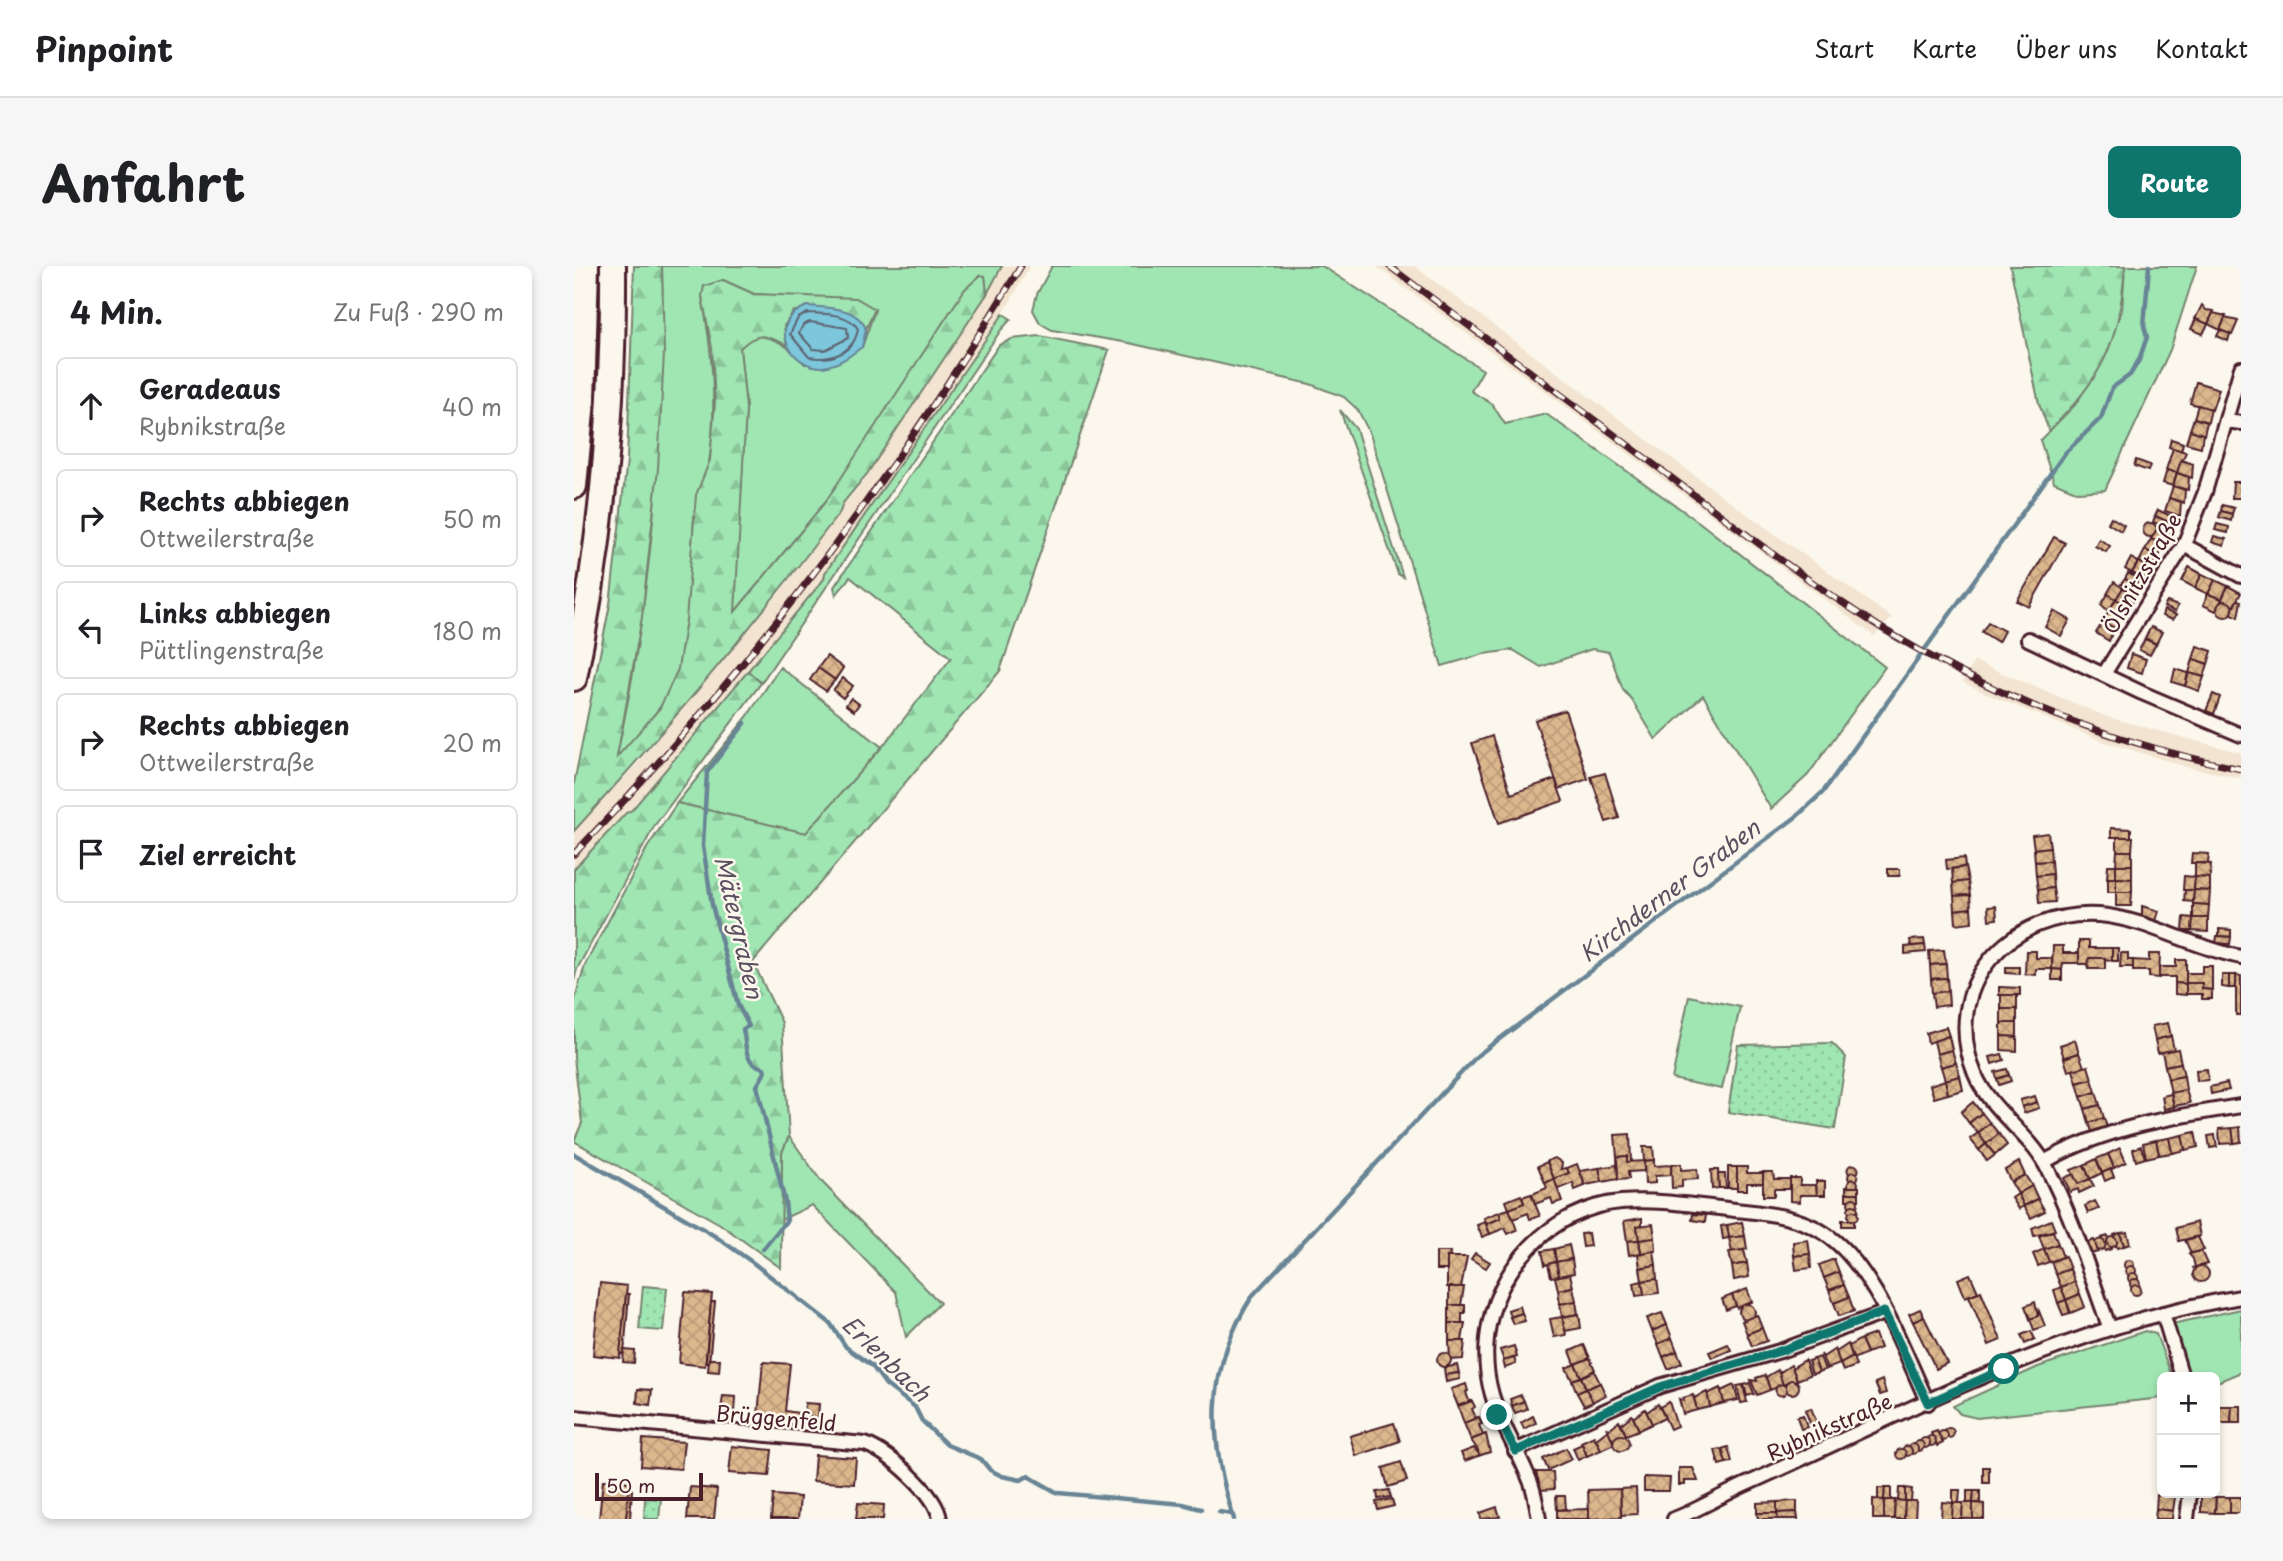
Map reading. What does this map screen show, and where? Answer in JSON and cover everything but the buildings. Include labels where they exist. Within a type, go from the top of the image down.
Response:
[{"type":"highway","points":[[574,486],[582,401],[586,266]]},
{"type":"highway","points":[[574,678],[585,626],[610,404],[613,266]]},
{"type":"street","name":"Ölsnitzstraße","points":[[2104,674],[2184,545],[2205,492],[2241,368]]},
{"type":"street","points":[[2226,421],[2241,423]]},
{"type":"street","points":[[2184,545],[2241,576]]},
{"type":"street","points":[[2028,639],[2241,735]]},
{"type":"street","points":[[2110,1329],[2044,1162],[1990,1100],[1975,1074],[1966,1038],[1971,993],[1988,960],[2002,944],[2021,932],[2057,917],[2099,915],[2139,924],[2241,957]]},
{"type":"street","points":[[2044,1162],[2106,1135],[2152,1122],[2241,1106]]},
{"type":"street","points":[[1539,1519],[1532,1485],[1497,1415],[1486,1373],[1487,1341],[1494,1305],[1509,1272],[1525,1251],[1565,1220],[1594,1207],[1620,1202],[1662,1202],[1790,1217],[1810,1225],[1838,1244],[1868,1282],[1928,1403]]},
{"type":"street","name":"Rybnikstraße","points":[[1680,1518],[1733,1489],[2025,1360],[2110,1329],[2241,1297]]},
{"type":"street","points":[[1516,1451],[1660,1387],[1780,1351],[1884,1312]]},
{"type":"street","points":[[2163,1314],[2180,1372]]},
{"type":"street","name":"Brüggenfeld","points":[[574,1417],[865,1444],[880,1451],[929,1494],[940,1519]]},
{"type":"street","points":[[2188,1519],[2190,1498]]},
{"type":"shaded area","points":[[1002,266],[1030,266],[998,323],[825,573],[824,579],[632,810],[625,813],[574,869],[574,831],[639,761],[782,589],[840,512],[843,503],[868,474]]},
{"type":"shaded area","points":[[1376,266],[1414,266],[1733,504],[1892,618],[1874,636]]},
{"type":"shaded area","points":[[1974,661],[2107,717],[2241,753],[2241,778],[2187,767],[2102,741],[1989,695],[1963,682]]},
{"type":"green space","points":[[634,266],[662,266],[664,353],[658,469],[642,617],[617,757],[660,708],[678,669],[686,620],[696,495],[710,460],[715,402],[712,348],[702,296],[704,286],[723,280],[754,294],[856,298],[875,309],[866,329],[862,321],[794,311],[784,326],[787,345],[762,336],[752,339],[740,348],[746,409],[735,612],[826,501],[965,289],[981,275],[985,276],[987,294],[867,474],[843,503],[840,512],[808,554],[710,675],[574,831],[574,783],[610,604],[627,460]]},
{"type":"green space","points":[[662,266],[1002,266],[987,294],[985,277],[826,501],[734,613],[746,409],[740,348],[752,336],[761,336],[788,348],[805,364],[862,347],[875,310],[798,297],[754,294],[723,280],[702,296],[712,376],[712,436],[709,464],[695,509],[689,604],[683,649],[679,669],[667,697],[616,759],[639,637],[654,514],[661,390]]},
{"type":"green space","points":[[1052,266],[1322,266],[1483,370],[1471,391],[1492,404],[1505,424],[1546,414],[1699,522],[1885,667],[1808,775],[1771,809],[1703,695],[1656,740],[1623,690],[1609,652],[1592,649],[1541,667],[1513,650],[1484,654],[1442,666],[1370,434],[1358,410],[1344,397],[1310,384],[1129,343],[1052,330],[1040,323],[1033,310],[1037,294]]},
{"type":"green space","points":[[2010,266],[2125,266],[2118,317],[2105,357],[2083,393],[2049,431],[2039,404]]},
{"type":"green space","points":[[2125,266],[2197,266],[2170,350],[2105,490],[2078,492],[2054,482],[2040,440],[2078,402],[2122,311]]},
{"type":"green space","points":[[1003,314],[1011,319],[761,683],[748,671],[824,579],[825,573]]},
{"type":"green space","points":[[1040,336],[1109,350],[1000,671],[753,962],[782,1023],[789,1136],[782,1152],[781,1268],[720,1224],[574,1141],[582,1123],[574,1058],[574,1003],[579,984],[586,963],[647,848],[677,803],[806,833],[882,747],[951,658],[850,577],[836,595],[834,587],[999,345],[1012,339]]},
{"type":"green space","points":[[1340,410],[1356,429],[1403,577],[1398,574]]},
{"type":"green space","points":[[780,667],[882,747],[806,833],[677,803],[747,717]]},
{"type":"green space","points":[[748,671],[761,683],[655,825],[577,969],[574,981],[574,869],[626,813],[632,810]]},
{"type":"green space","points":[[1689,996],[1740,1007],[1722,1089],[1672,1079]]},
{"type":"green space","points":[[1832,1043],[1846,1057],[1835,1129],[1728,1112],[1738,1045]]},
{"type":"green space","points":[[789,1136],[821,1181],[940,1303],[906,1337],[896,1292],[812,1205],[781,1220],[782,1152]]},
{"type":"green space","points":[[643,1286],[667,1288],[663,1331],[639,1329]]},
{"type":"green space","points":[[2241,1309],[2241,1372],[2220,1381],[2220,1372],[2185,1372],[2172,1324]]},
{"type":"green space","points":[[2145,1331],[2156,1334],[2170,1372],[2157,1372],[2157,1399],[1977,1418],[1960,1414],[1953,1406],[2038,1367]]},
{"type":"green space","points":[[645,1498],[661,1499],[659,1519],[644,1519]]},
{"type":"water","points":[[807,306],[833,308],[856,316],[866,329],[862,347],[842,361],[828,366],[815,366],[804,362],[795,355],[785,335],[787,324],[794,314]]},
{"type":"waterway","name":"Kirchderner Graben","points":[[1234,1519],[1219,1461],[1216,1405],[1226,1350],[1253,1295],[1478,1055],[1796,817],[1823,792],[2065,453],[2101,418],[2112,388],[2130,375],[2147,337],[2144,326],[2149,266]]},
{"type":"waterway","name":"Mätergraben","points":[[745,723],[707,772],[703,846],[712,905],[738,1005],[749,1026],[743,1029],[747,1054],[752,1062],[764,1068],[765,1072],[757,1086],[785,1202],[787,1220],[763,1249]]},
{"type":"waterway","name":"Erlenbach","points":[[574,1154],[715,1236],[752,1262],[830,1323],[846,1347],[872,1366],[886,1385],[915,1407],[922,1421],[947,1445],[981,1459],[990,1470],[1021,1480],[1028,1476],[1058,1493],[1183,1504],[1201,1509]]},
{"type":"waterway","name":"Erlenbach","points":[[1219,1512],[1232,1514]]},
{"type":"railway","points":[[574,854],[698,717],[814,573],[922,422],[1021,266]]},
{"type":"railway","points":[[1389,266],[1768,550],[1883,629],[1968,676],[2056,715],[2147,746],[2241,769]]},
{"type":"route","points":[[1497,1415],[1516,1451],[1660,1387],[1780,1351],[1884,1312],[1928,1403],[2004,1369]]}]
